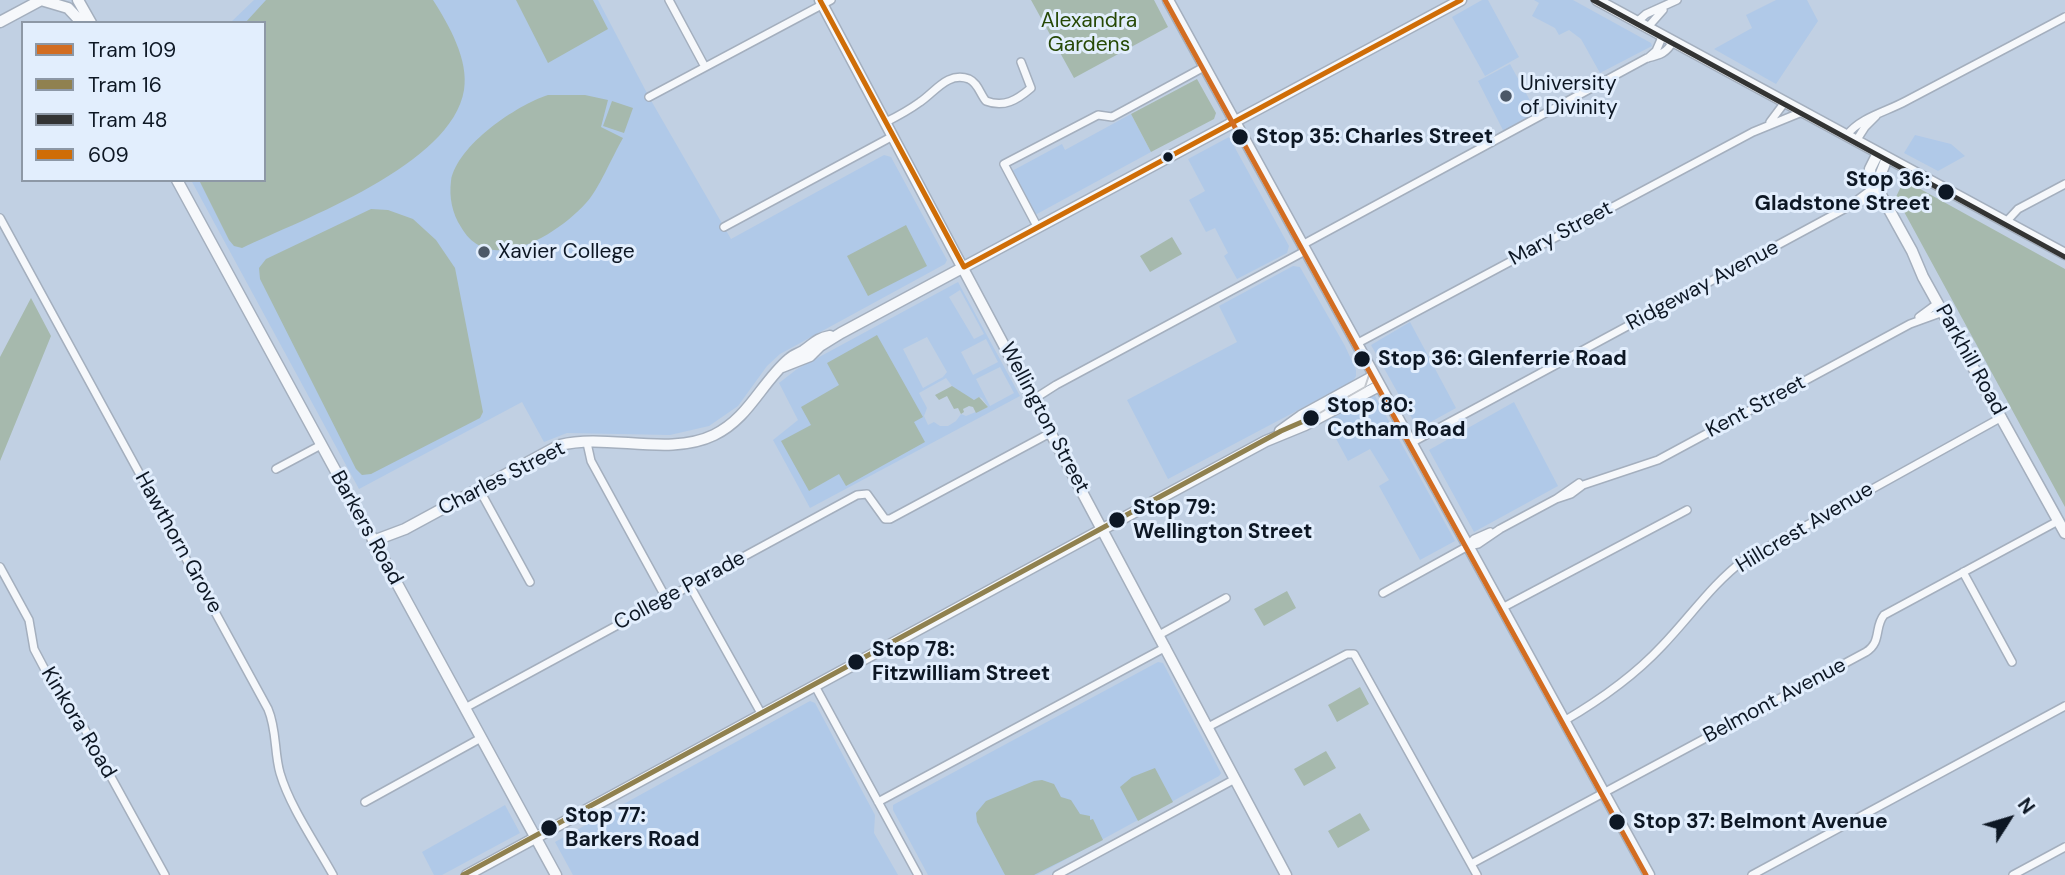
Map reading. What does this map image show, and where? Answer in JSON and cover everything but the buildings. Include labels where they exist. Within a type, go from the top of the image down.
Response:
[{"type":"main road","points":[[0,22],[41,0],[68,8],[80,21]]},
{"type":"main road","points":[[78,0],[90,21]]},
{"type":"main road","points":[[1168,0],[1649,875]]},
{"type":"main road","name":"Charles Street","points":[[373,541],[405,529],[559,445],[681,443],[711,436],[744,413],[782,367],[810,356],[841,333],[1461,0]]},
{"type":"main road","points":[[1597,0],[2065,254]]},
{"type":"main road","name":"Wellington Street","points":[[825,2],[893,136],[1286,875]]},
{"type":"main road","name":"Parkhill Road","points":[[1883,155],[1870,169],[1871,182],[1879,190],[1940,307],[2065,533]]},
{"type":"main road","name":"Barkers Road","points":[[178,182],[556,875]]},
{"type":"main road","points":[[467,875],[1266,441],[1305,425],[1376,381]]},
{"type":"main road","name":"Charles Street","points":[[382,557],[389,542],[405,529]]},
{"type":"street","points":[[669,0],[705,67]]},
{"type":"street","points":[[1643,24],[1646,15],[1677,0]]},
{"type":"street","points":[[649,97],[825,2]]},
{"type":"street","points":[[1643,24],[1669,4]]},
{"type":"street","points":[[1851,138],[1860,121],[1876,116],[2065,17]]},
{"type":"street","points":[[1033,397],[1647,58],[1660,55],[1668,50],[1668,38]]},
{"type":"street","points":[[886,122],[904,113],[939,85],[951,79],[969,79],[977,85],[986,101],[996,105],[1020,98],[1031,88],[1021,62]]},
{"type":"street","points":[[1038,228],[1004,164],[1098,115],[1112,117],[1204,67]]},
{"type":"street","name":"Mary Street","points":[[1767,125],[1785,102]]},
{"type":"street","name":"Mary Street","points":[[1356,344],[1767,125],[1803,111]]},
{"type":"street","points":[[724,227],[893,136]]},
{"type":"street","points":[[2006,222],[2018,209],[2065,184]]},
{"type":"street","name":"Ridgeway Avenue","points":[[1411,443],[1879,190]]},
{"type":"street","name":"Hawthorn Grove","points":[[0,218],[268,709],[275,727],[279,771],[285,787],[333,875]]},
{"type":"street","name":"Kent Street","points":[[1383,593],[1468,546],[1478,544],[1556,499],[1571,494],[1581,486],[1668,455],[1940,307]]},
{"type":"street","name":"Hillcrest Avenue","points":[[1564,721],[1598,701],[1646,662],[1713,588],[1744,560],[2002,417]]},
{"type":"street","name":"College Parade","points":[[465,708],[860,493],[869,496],[885,519],[1052,432]]},
{"type":"street","points":[[587,443],[591,461],[666,598]]},
{"type":"street","points":[[276,469],[321,445]]},
{"type":"street","points":[[479,489],[530,582]]},
{"type":"street","points":[[1502,608],[1687,510]]},
{"type":"street","name":"Belmont Avenue","points":[[1471,864],[1867,652],[1876,642],[1879,621],[1884,615],[2058,521]]},
{"type":"street","name":"Kinkora Road","points":[[0,567],[29,620],[32,644],[52,683],[78,717],[165,875]]},
{"type":"street","points":[[1963,572],[2012,663]]},
{"type":"street","points":[[690,586],[762,715]]},
{"type":"street","points":[[1158,635],[1226,598]]},
{"type":"street","points":[[878,802],[1166,647]]},
{"type":"street","points":[[1208,727],[1353,653],[1477,875]]},
{"type":"street","points":[[815,686],[918,875]]},
{"type":"street","points":[[1752,875],[2065,706]]},
{"type":"street","points":[[365,802],[481,737]]},
{"type":"street","points":[[1057,875],[1235,779]]},
{"type":"street","points":[[2013,875],[2065,847]]},
{"type":"shaded area","name":"Xavier College","points":[[254,0],[598,0],[649,97],[731,239],[884,155],[891,157],[947,260],[945,264],[780,354],[767,366],[738,406],[709,426],[670,435],[567,433],[544,442],[522,402],[359,489],[192,182],[266,182],[266,21],[232,21]]},
{"type":"shaded area","points":[[1482,0],[1488,0],[1519,57],[1485,76],[1452,17]]},
{"type":"shaded area","points":[[1534,0],[1573,0],[1652,46],[1600,73],[1581,39],[1569,30],[1559,35],[1555,28],[1532,16],[1539,3]]},
{"type":"shaded area","points":[[1776,0],[1807,0],[1818,21],[1776,84],[1714,49],[1752,28],[1746,15]]},
{"type":"shaded area","name":"University of Divinity","points":[[1510,64],[1539,117],[1506,136],[1478,81]]},
{"type":"shaded area","points":[[1131,114],[1151,152],[1035,215],[1012,171],[1062,144],[1065,150]]},
{"type":"shaded area","points":[[1915,135],[1951,144],[1965,156],[1938,171],[1904,153]]},
{"type":"shaded area","points":[[1229,137],[1289,246],[1287,253],[1237,279],[1224,256],[1228,253],[1215,228],[1206,232],[1189,200],[1205,191],[1188,159]]},
{"type":"shaded area","points":[[1293,266],[1300,267],[1345,346],[1356,376],[1353,381],[1168,479],[1127,400],[1237,342],[1219,306]]},
{"type":"shaded area","points":[[958,282],[1020,396],[810,508],[773,440],[798,420],[779,383],[797,369]],"holes":[[[960,290],[984,334],[974,339],[949,297]],[[927,337],[947,372],[923,388],[903,349]],[[986,339],[998,362],[973,375],[961,352]],[[1000,367],[1014,393],[990,406],[976,379]],[[946,378],[967,397],[975,400],[982,398],[988,407],[966,416],[961,414],[948,426],[940,426],[934,422],[928,425],[924,416],[927,408],[919,393]]]},
{"type":"shaded area","points":[[1410,322],[1456,408],[1418,429],[1371,345]]},
{"type":"shaded area","points":[[1374,394],[1455,541],[1420,560],[1379,486],[1389,480],[1370,449],[1348,461],[1326,420]]},
{"type":"shaded area","points":[[1514,402],[1558,486],[1474,532],[1429,450]]},
{"type":"shaded area","points":[[1158,662],[1163,663],[1221,773],[1219,776],[1037,875],[928,875],[893,810],[893,805]]},
{"type":"shaded area","points":[[810,701],[815,703],[875,815],[874,833],[898,875],[573,875],[555,842]]},
{"type":"shaded area","points":[[505,805],[520,833],[442,875],[434,875],[422,852]]},
{"type":"green space","points":[[266,0],[433,0],[451,32],[464,67],[464,90],[454,117],[433,142],[405,165],[371,186],[242,248],[234,246],[200,182],[266,182],[266,21],[247,21]]},
{"type":"green space","points":[[516,0],[593,0],[608,29],[548,63]]},
{"type":"green space","name":"Alexandra Gardens","points":[[1031,0],[1154,0],[1168,27],[1074,78]]},
{"type":"green space","points":[[1197,79],[1216,113],[1214,119],[1151,152],[1131,114]]},
{"type":"green space","points":[[548,95],[585,95],[608,100],[601,127],[623,138],[595,190],[574,215],[542,238],[524,246],[506,250],[489,249],[474,242],[455,216],[450,193],[456,167],[464,154],[490,128],[505,117]]},
{"type":"green space","points":[[612,101],[633,108],[624,133],[603,126]]},
{"type":"green space","points":[[1904,180],[2065,269],[2065,507],[1896,197]]},
{"type":"green space","points":[[371,209],[388,210],[413,219],[436,240],[455,268],[483,412],[480,418],[371,474],[362,475],[356,469],[260,279],[259,268],[266,259]]},
{"type":"green space","points":[[906,225],[927,266],[868,296],[847,256]]},
{"type":"green space","points":[[1172,237],[1182,254],[1150,272],[1140,256]]},
{"type":"green space","points":[[31,298],[51,336],[0,461],[0,357]]},
{"type":"green space","points":[[877,335],[923,417],[914,422],[925,442],[846,486],[839,474],[809,491],[781,441],[811,425],[801,407],[839,385],[827,363]]},
{"type":"green space","points":[[952,386],[974,400],[979,397],[988,407],[976,413],[973,407],[969,406],[963,409],[961,414],[958,408],[954,409],[947,396],[939,400],[935,395]]},
{"type":"green space","points":[[1287,591],[1296,608],[1264,626],[1254,609]]},
{"type":"green space","points":[[1360,687],[1369,704],[1337,722],[1328,705]]},
{"type":"green space","points":[[1326,751],[1336,768],[1304,786],[1294,769]]},
{"type":"green space","points":[[1155,768],[1173,802],[1138,821],[1120,787],[1132,777]]},
{"type":"green space","points":[[1042,780],[1054,784],[1061,797],[1071,800],[1080,814],[1090,816],[1103,840],[1034,875],[1005,875],[977,822],[976,813],[986,801]]},
{"type":"green space","points":[[1360,813],[1370,830],[1338,848],[1328,831]]},
{"type":"tram line","name":"109","points":[[1165,0],[1646,875]]},
{"type":"tram line","name":"48","points":[[1593,0],[2065,257]]},
{"type":"tram line","points":[[1311,418],[1365,387],[1370,372],[1366,357]]},
{"type":"tram line","name":"16","points":[[463,875],[1281,431],[1311,418]]},
{"type":"transit line","name":"609","points":[[820,0],[964,267]]},
{"type":"transit line","name":"609","points":[[964,267],[1461,0]]},
{"type":"place","name":"University of Divinity","points":[[1506,96]]},
{"type":"place","name":"Stop 35: Charles Street","points":[[1240,137]]},
{"type":"place","name":"Stop 36: Gladstone Street","points":[[1946,192]]},
{"type":"place","name":"Xavier College","points":[[484,252]]},
{"type":"place","name":"Stop 36: Glenferrie Road","points":[[1362,359]]},
{"type":"place","name":"Stop 80: Cotham Road","points":[[1311,418]]},
{"type":"place","name":"Stop 79: Wellington Street","points":[[1117,520]]},
{"type":"place","name":"Stop 78: Fitzwilliam Street","points":[[856,662]]},
{"type":"place","name":"Stop 37: Belmont Avenue","points":[[1617,822]]},
{"type":"place","name":"Stop 77: Barkers Road","points":[[549,828]]}]
